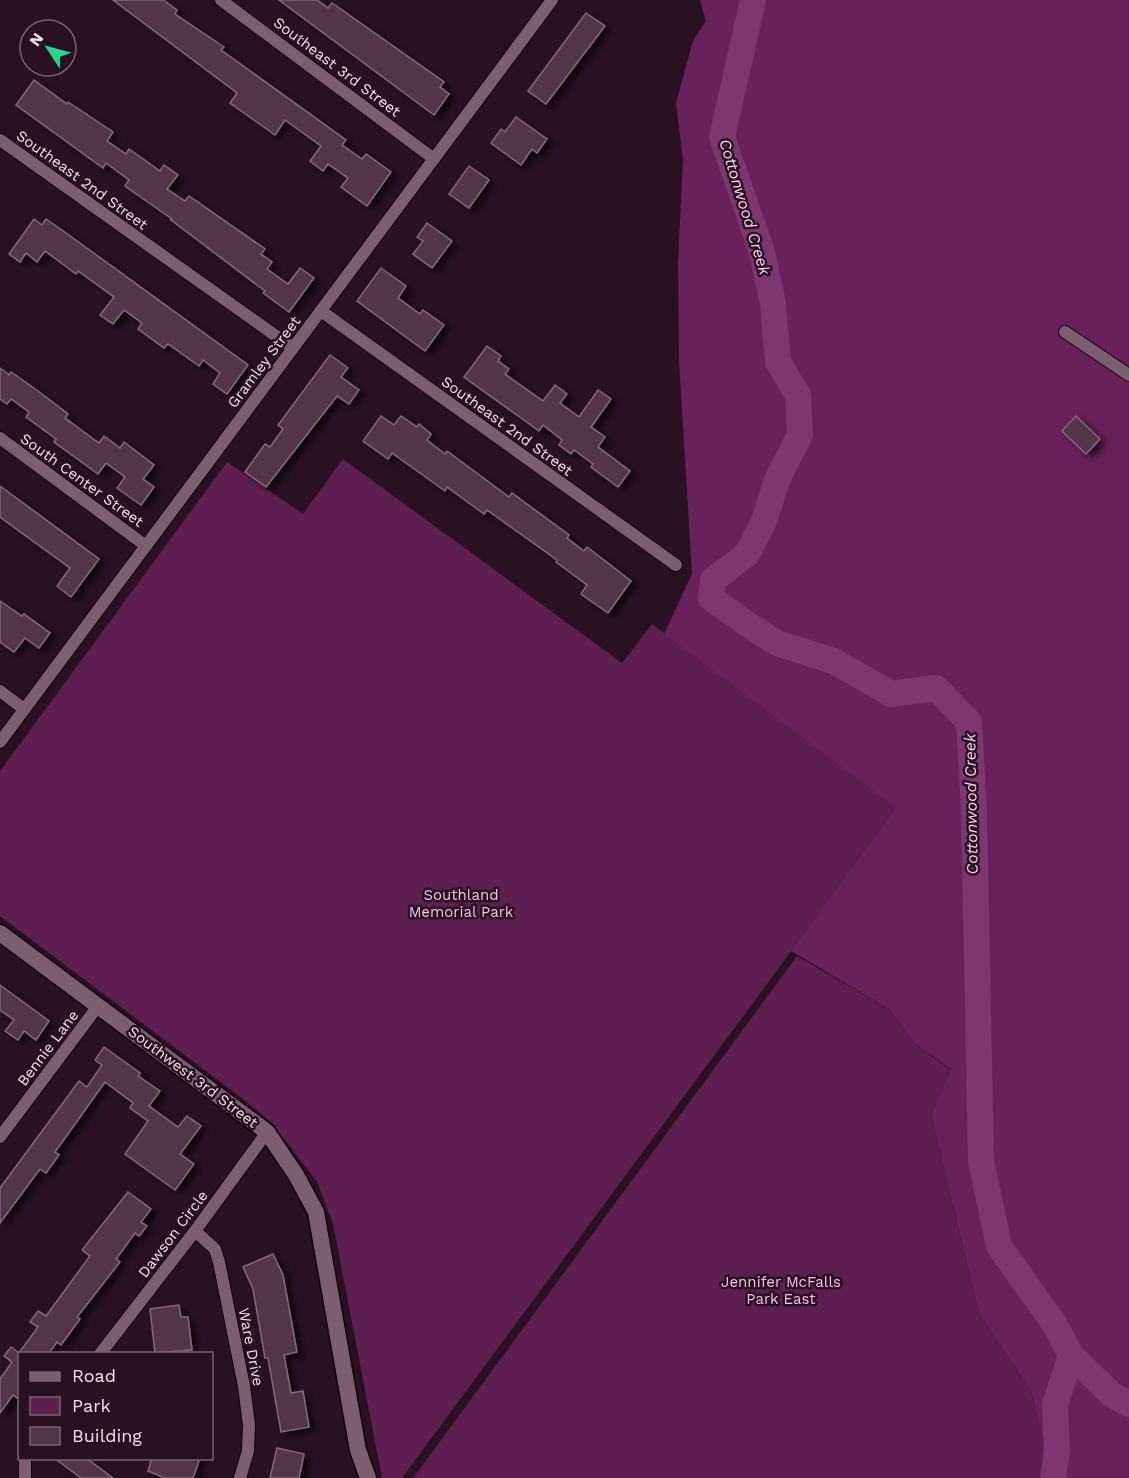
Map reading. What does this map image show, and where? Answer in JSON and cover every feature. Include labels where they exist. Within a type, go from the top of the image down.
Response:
[{"type":"street","name":"Southeast 3rd Street","points":[[221,0],[434,159]]},
{"type":"street","name":"Gramley Street","points":[[0,742],[552,0]]},
{"type":"street","name":"Southeast 2nd Street","points":[[0,140],[293,348]]},
{"type":"street","name":"Southeast 2nd Street","points":[[321,311],[676,565]]},
{"type":"street","points":[[1065,332],[1129,375]]},
{"type":"street","name":"South Center Street","points":[[0,438],[146,546]]},
{"type":"street","points":[[0,691],[24,709]]},
{"type":"street","name":"Southwest 3rd Street","points":[[0,933],[267,1132],[296,1175],[316,1212],[358,1450],[368,1478]]},
{"type":"street","name":"Bennie Lane","points":[[0,1137],[98,1006]]},
{"type":"street","name":"Dawson Circle","points":[[101,1352],[195,1231],[267,1132]]},
{"type":"street","name":"Ware Drive","points":[[195,1231],[215,1249],[244,1386],[249,1425],[248,1451],[240,1478]]},
{"type":"street","points":[[25,1460],[25,1478]]},
{"type":"green space","name":"Southland Memorial Park","points":[[343,459],[622,663],[652,624],[897,808],[402,1478],[382,1478],[333,1224],[317,1182],[272,1123],[0,916],[0,771],[227,462],[303,514]]},
{"type":"green space","name":"Jennifer McFalls Park East","points":[[797,956],[889,1009],[915,1044],[951,1070],[931,1115],[979,1314],[1031,1391],[1051,1478],[413,1478]]},
{"type":"shaded area","points":[[700,0],[1129,0],[1129,1478],[1051,1478],[1031,1391],[979,1314],[931,1115],[951,1069],[915,1044],[889,1009],[791,951],[896,808],[664,634],[692,574],[679,360],[678,262],[683,160],[676,103],[693,41],[706,21]]},
{"type":"building","points":[[113,0],[163,0],[177,10],[175,14],[224,47],[221,50],[346,140],[342,145],[362,159],[366,154],[391,172],[367,206],[341,187],[348,178],[328,164],[323,171],[310,161],[321,146],[285,120],[275,135],[230,103],[237,93]]},
{"type":"building","points":[[279,0],[317,0],[328,8],[332,3],[444,82],[440,87],[449,94],[434,115]]},
{"type":"building","points":[[586,13],[605,26],[546,104],[528,91]]},
{"type":"building","points":[[34,80],[67,104],[68,102],[113,132],[107,141],[126,154],[129,149],[160,171],[164,165],[178,175],[167,189],[185,201],[189,196],[265,249],[261,254],[272,262],[267,269],[288,284],[300,268],[314,278],[289,312],[172,219],[125,186],[129,180],[106,163],[103,168],[16,105]]},
{"type":"building","points":[[516,117],[547,139],[537,153],[532,149],[521,165],[491,143],[501,129],[505,132]]},
{"type":"building","points":[[469,166],[489,180],[469,208],[449,194]]},
{"type":"building","points":[[34,219],[42,225],[46,219],[248,365],[227,394],[213,384],[220,373],[203,360],[199,366],[168,344],[164,348],[138,329],[142,323],[124,310],[113,324],[100,315],[114,297],[78,271],[76,274],[45,251],[37,262],[26,253],[20,262],[9,254]]},
{"type":"building","points":[[427,223],[452,241],[432,268],[413,254],[423,241],[417,237]]},
{"type":"building","points":[[381,268],[406,286],[398,298],[420,314],[423,310],[444,325],[425,351],[357,301]]},
{"type":"building","points":[[487,346],[501,356],[498,361],[509,369],[505,374],[543,401],[555,385],[567,394],[560,403],[579,417],[598,390],[611,399],[591,427],[605,437],[598,447],[630,471],[618,487],[591,467],[593,464],[574,450],[571,454],[559,445],[562,440],[543,425],[539,431],[464,377]]},
{"type":"building","points":[[330,355],[348,368],[341,377],[359,390],[349,404],[337,396],[266,487],[245,472],[265,444],[270,447],[283,429],[278,425]]},
{"type":"building","points":[[0,368],[9,375],[11,372],[38,391],[68,414],[65,418],[99,443],[104,436],[120,448],[124,442],[154,465],[143,479],[154,487],[141,505],[117,488],[125,477],[106,463],[98,474],[54,442],[56,439],[26,417],[29,412],[11,399],[7,404],[0,399]]},
{"type":"building","points":[[381,416],[394,425],[401,416],[417,427],[419,424],[431,434],[427,440],[445,454],[447,451],[509,497],[512,493],[569,535],[567,538],[584,551],[587,547],[631,581],[608,613],[581,594],[587,585],[556,562],[557,560],[487,510],[484,514],[447,487],[445,491],[392,453],[388,459],[363,441]]},
{"type":"building","points":[[1076,416],[1100,439],[1086,454],[1062,431]]},
{"type":"building","points":[[0,486],[99,559],[71,597],[57,586],[70,568],[0,517]]},
{"type":"building","points":[[0,601],[22,616],[24,614],[50,633],[39,648],[25,638],[14,652],[0,642]]},
{"type":"building","points":[[0,985],[49,1021],[36,1040],[24,1031],[18,1040],[5,1031],[14,1020],[0,1010]]},
{"type":"building","points":[[104,1047],[160,1091],[149,1106],[178,1127],[187,1116],[201,1126],[180,1154],[194,1164],[175,1190],[125,1154],[148,1121],[130,1108],[133,1103],[105,1082],[55,1152],[59,1155],[46,1173],[40,1169],[0,1223],[0,1188],[79,1081],[87,1087],[102,1065],[95,1060]]},
{"type":"building","points":[[128,1192],[151,1209],[141,1222],[147,1226],[139,1236],[135,1233],[116,1259],[120,1262],[77,1317],[80,1319],[61,1345],[57,1342],[50,1352],[20,1352],[38,1327],[30,1322],[38,1311],[46,1316],[90,1256],[82,1250]]},
{"type":"building","points":[[273,1254],[283,1275],[297,1352],[284,1355],[291,1393],[303,1391],[309,1427],[281,1432],[253,1289],[243,1267]]},
{"type":"building","points":[[179,1305],[181,1317],[188,1317],[192,1350],[155,1352],[150,1309]]},
{"type":"building","points":[[11,1347],[18,1352],[18,1399],[13,1395],[0,1413],[0,1379],[12,1362],[4,1356]]},
{"type":"building","points":[[277,1448],[304,1454],[299,1478],[270,1478]]},
{"type":"building","points":[[57,1460],[89,1460],[113,1478],[81,1478]]},
{"type":"building","points":[[151,1460],[199,1460],[193,1478],[165,1478],[148,1471]]},
{"type":"waterway","name":"Cottonwood Creek","points":[[753,0],[722,137],[762,252],[773,304],[778,362],[798,395],[800,435],[777,480],[764,521],[747,554],[713,580],[711,598],[777,643],[834,661],[891,694],[936,688],[969,722],[974,810],[981,1161],[999,1246],[1055,1325],[1071,1355],[1055,1405],[1057,1450],[1053,1478]]},
{"type":"waterway","points":[[1071,1355],[1112,1395],[1129,1404]]}]
